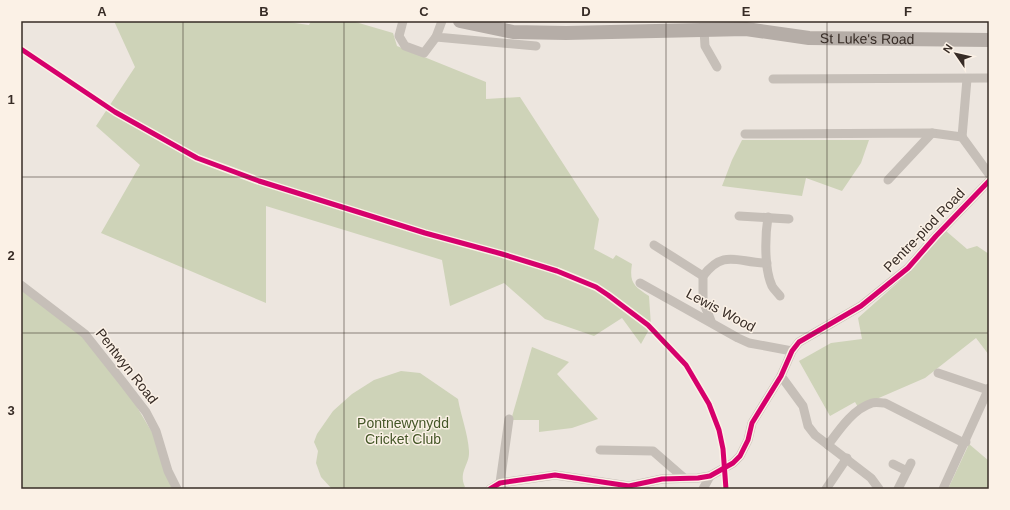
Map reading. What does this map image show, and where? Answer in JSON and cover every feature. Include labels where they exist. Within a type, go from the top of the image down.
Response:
[{"type":"main road","name":"St Luke's Road","points":[[460,21],[513,32],[746,29],[809,38],[989,40]]},
{"type":"street","points":[[403,21],[399,36],[405,46],[424,52],[436,37],[442,21]]},
{"type":"street","points":[[704,30],[705,46],[717,67]]},
{"type":"street","points":[[436,37],[536,46]]},
{"type":"street","points":[[773,79],[989,78]]},
{"type":"street","points":[[967,79],[962,137],[989,174]]},
{"type":"street","points":[[746,134],[850,135],[932,133],[962,137]]},
{"type":"street","points":[[888,180],[932,133]]},
{"type":"street","name":"Pentre-piod Road","points":[[490,489],[500,484],[555,476],[580,484],[629,486],[662,479],[712,474],[732,463],[740,456],[748,440],[752,423],[781,376],[792,351],[799,342],[862,306],[908,268],[936,236],[989,181]]},
{"type":"street","points":[[739,216],[789,219]]},
{"type":"street","points":[[768,218],[766,230],[767,263],[772,287],[780,296]]},
{"type":"street","points":[[654,245],[703,276]]},
{"type":"street","points":[[710,321],[703,301],[703,276],[717,261],[726,258],[767,263]]},
{"type":"street","name":"Lewis Wood","points":[[640,283],[749,343],[792,351]]},
{"type":"street","name":"Pentwyn Road","points":[[21,285],[85,334],[146,412],[156,431],[168,471],[176,489]]},
{"type":"street","points":[[938,373],[989,389],[986,409],[966,442],[944,489]]},
{"type":"street","points":[[781,376],[802,406],[808,426],[814,435],[847,458],[871,478],[879,489]]},
{"type":"street","points":[[828,445],[852,417],[873,403],[885,403],[962,442],[966,442]]},
{"type":"street","points":[[500,484],[509,419]]},
{"type":"street","points":[[600,450],[652,450],[684,478]]},
{"type":"street","points":[[826,489],[847,458]]},
{"type":"street","points":[[893,464],[909,467],[898,489]]},
{"type":"street","points":[[703,489],[712,474]]},
{"type":"green space","points":[[114,21],[281,21],[309,25],[311,21],[352,21],[393,33],[397,46],[486,82],[486,99],[520,97],[599,219],[594,249],[613,259],[616,255],[632,264],[632,280],[636,286],[649,296],[651,326],[641,344],[622,318],[594,336],[545,319],[504,283],[450,306],[442,260],[266,206],[266,303],[101,233],[140,165],[96,126],[135,67]]},
{"type":"green space","points":[[742,140],[869,140],[861,163],[842,191],[806,178],[802,196],[722,186]]},
{"type":"green space","points":[[946,231],[967,249],[977,246],[989,254],[989,355],[976,338],[925,378],[858,407],[855,402],[830,416],[799,361],[831,343],[862,339],[858,318],[913,269]]},
{"type":"green space","points":[[21,289],[81,335],[131,397],[153,434],[172,489],[21,489]]},
{"type":"green space","points":[[532,347],[569,362],[557,374],[598,419],[572,428],[539,432],[539,420],[511,420]]},
{"type":"green space","name":"Pontnewynydd Cricket Club","points":[[401,371],[420,373],[458,399],[469,451],[468,460],[463,472],[465,487],[461,489],[332,489],[321,477],[316,463],[318,451],[314,442],[317,434],[333,411],[352,394],[374,380]]},
{"type":"green space","points":[[969,444],[989,461],[989,489],[948,489]]},
{"type":"cycle path","points":[[21,49],[115,112],[197,158],[259,181],[425,233],[557,271],[596,287],[648,325],[686,365],[709,404],[719,430],[723,449],[726,489]]},
{"type":"cycle path","points":[[490,489],[500,483],[555,475],[629,486],[662,479],[698,478],[710,476],[733,463],[740,456],[748,440],[752,423],[781,376],[792,351],[799,342],[861,306],[908,268],[936,236],[989,181]]}]
